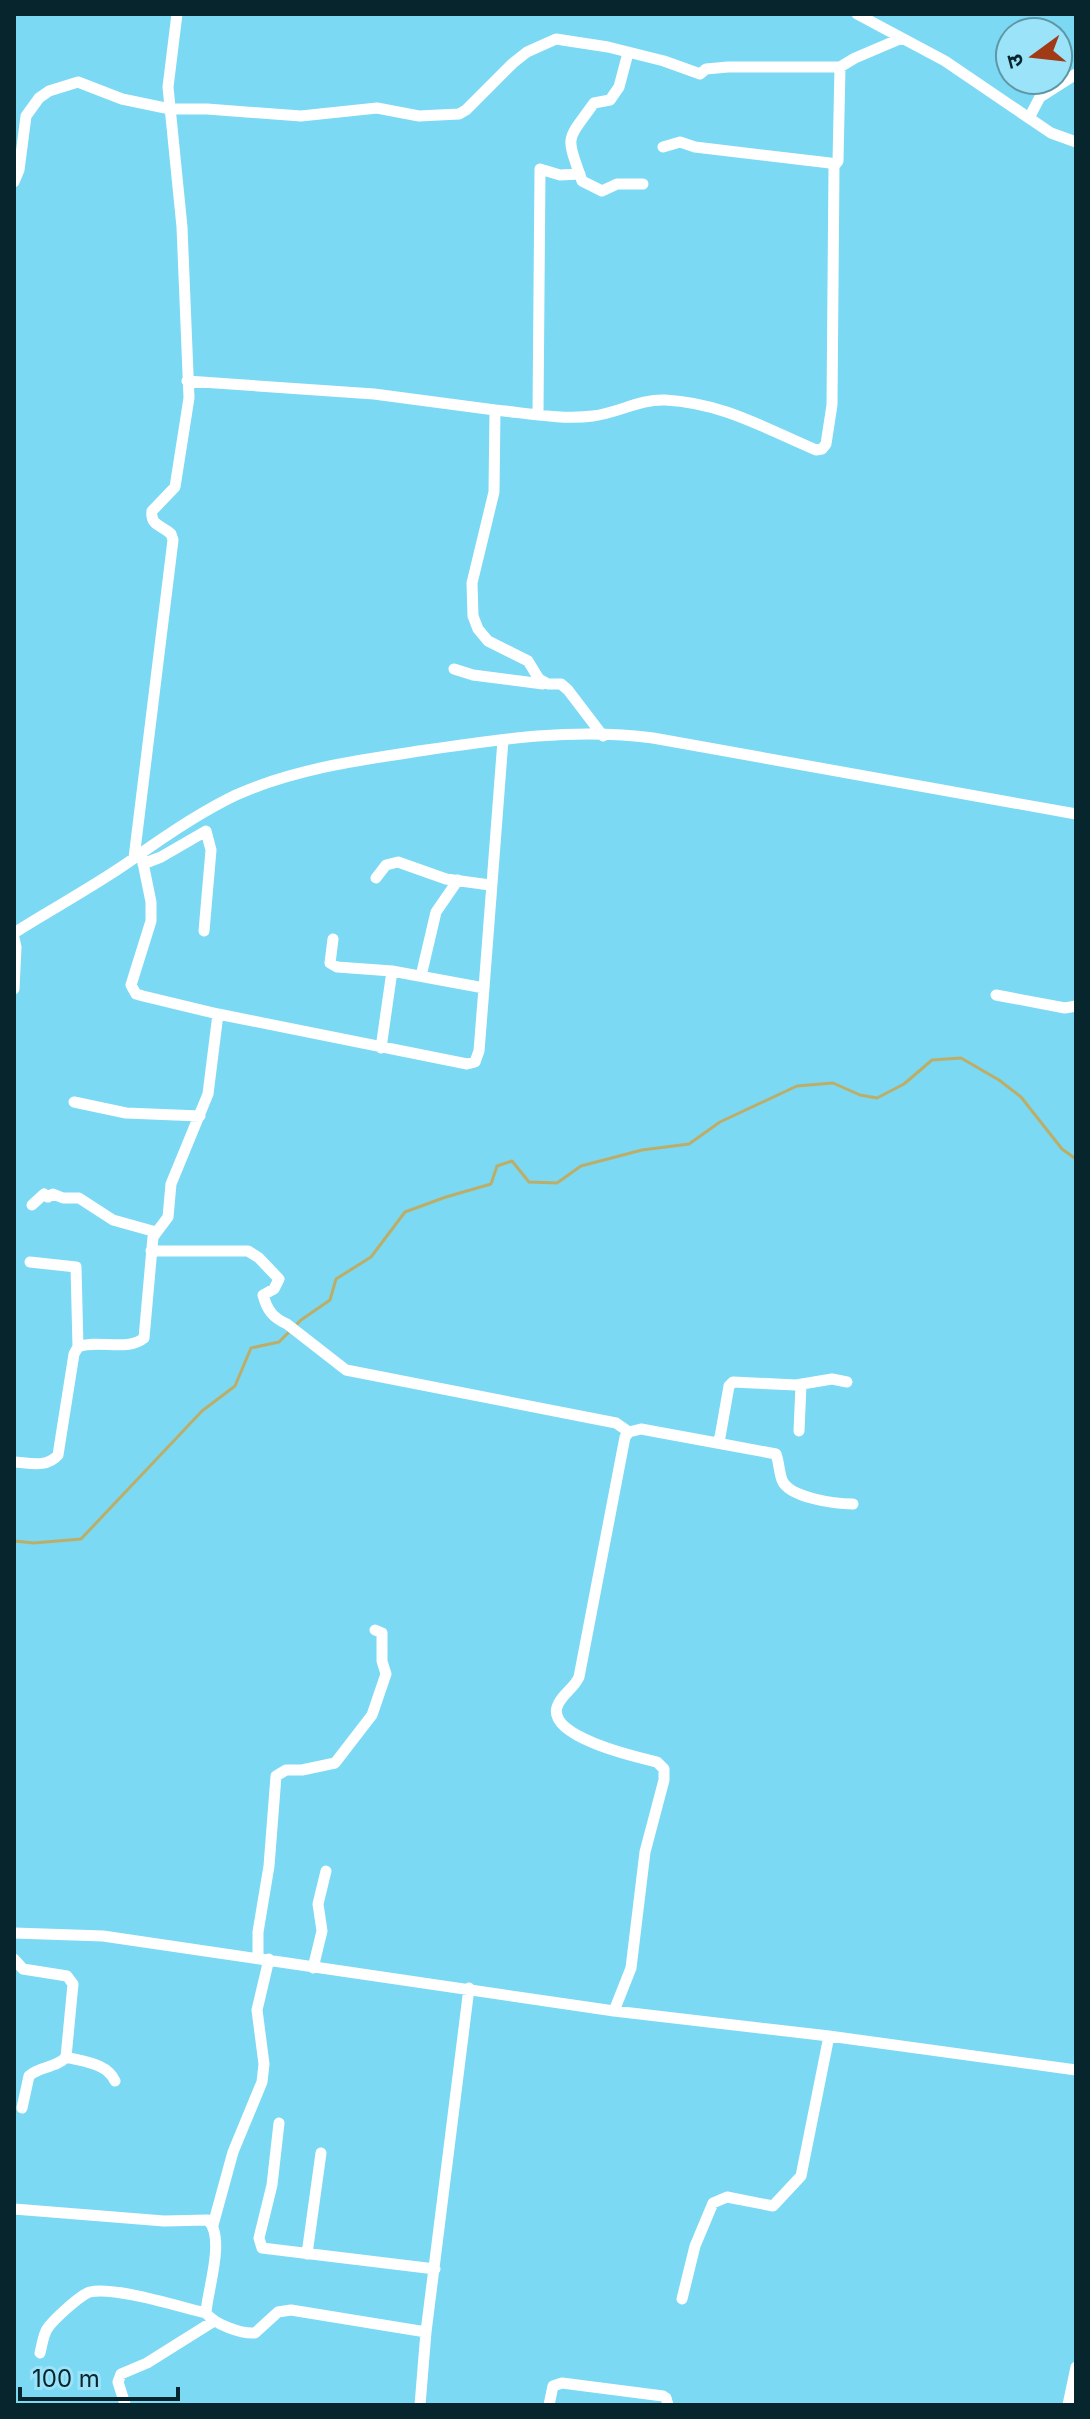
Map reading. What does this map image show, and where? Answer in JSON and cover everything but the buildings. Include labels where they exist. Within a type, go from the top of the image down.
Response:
[{"type":"street","points":[[177,14],[168,87],[182,227],[189,398],[176,482],[151,516],[156,524],[171,534],[173,540],[139,858],[151,902],[151,921],[131,980],[133,990],[143,996],[218,1014],[381,1048],[467,1064],[475,1062],[479,1051],[502,745]]},
{"type":"street","points":[[857,14],[945,61],[1051,133],[1076,142]]},
{"type":"street","points":[[14,182],[19,170],[26,116],[39,98],[49,91],[78,82],[122,99],[170,109],[301,116],[377,108],[419,116],[459,114],[475,103],[513,63],[540,45],[556,39],[608,47],[700,74],[706,69],[728,67],[840,67],[902,38]]},
{"type":"street","points":[[628,53],[615,94],[610,100],[594,103],[570,136],[569,144],[582,181],[602,191],[617,184],[643,184]]},
{"type":"street","points":[[187,381],[387,396],[495,410],[589,417],[652,400],[679,401],[746,417],[816,450],[825,447],[832,405],[834,166],[838,161],[840,67]]},
{"type":"street","points":[[1029,118],[1040,97],[1076,74]]},
{"type":"street","points":[[663,147],[680,142],[695,147],[830,163],[834,166]]},
{"type":"street","points":[[538,414],[540,169],[560,175],[580,174]]},
{"type":"street","points":[[495,410],[494,492],[472,583],[473,616],[478,629],[488,641],[528,661],[539,679],[548,684]]},
{"type":"street","points":[[454,669],[473,675],[561,684],[603,736]]},
{"type":"street","points":[[14,989],[14,936],[234,796],[281,778],[388,756],[596,732],[603,736],[653,738],[1076,814]]},
{"type":"street","points":[[139,858],[161,857],[206,831],[211,850],[204,931]]},
{"type":"street","points":[[376,878],[386,865],[398,862],[425,874],[490,885]]},
{"type":"street","points":[[421,976],[436,912],[458,880]]},
{"type":"street","points":[[333,939],[330,963],[337,967],[392,971],[484,988]]},
{"type":"street","points":[[381,1048],[392,971]]},
{"type":"street","points":[[996,995],[1065,1008],[1076,1006]]},
{"type":"street","points":[[78,1347],[92,1343],[134,1344],[144,1338],[151,1251],[156,1232],[168,1217],[171,1184],[208,1094],[218,1014]]},
{"type":"street","points":[[74,1102],[126,1113],[200,1116]]},
{"type":"street","points":[[32,1205],[44,1194],[48,1197],[53,1194],[63,1198],[79,1198],[113,1220],[156,1232]]},
{"type":"street","points":[[151,1251],[248,1251],[279,1279],[274,1289],[263,1295],[267,1309],[277,1320],[287,1324],[346,1370],[616,1423],[629,1432]]},
{"type":"street","points":[[14,1462],[43,1464],[53,1461],[58,1455],[74,1354],[78,1347],[76,1267],[30,1262]]},
{"type":"street","points":[[717,1443],[731,1383],[801,1385],[820,1379],[847,1382]]},
{"type":"street","points":[[799,1431],[801,1385]]},
{"type":"street","points":[[614,2011],[631,1968],[645,1852],[664,1780],[664,1769],[657,1762],[587,1740],[561,1723],[556,1715],[563,1696],[575,1686],[579,1677],[625,1437],[629,1432],[641,1429],[776,1454],[787,1487],[798,1494],[853,1504]]},
{"type":"street","points":[[125,2404],[118,2382],[121,2374],[147,2363],[210,2317],[214,2276],[213,2225],[233,2152],[262,2082],[264,2064],[257,2010],[263,1958],[258,1932],[269,1866],[276,1776],[286,1770],[335,1763],[372,1715],[386,1674],[382,1661],[382,1633],[375,1630]]},
{"type":"street","points":[[313,1968],[322,1931],[318,1904],[326,1871]]},
{"type":"street","points":[[14,1933],[103,1936],[614,2011],[829,2036],[1076,2070]]},
{"type":"street","points":[[14,1959],[23,1969],[71,1978],[74,1989],[66,2057],[61,2062],[32,2072],[22,2108]]},
{"type":"street","points":[[420,2405],[426,2332],[469,1988]]},
{"type":"street","points":[[682,2299],[695,2246],[713,2203],[727,2197],[773,2206],[799,2180],[810,2140],[829,2036]]},
{"type":"street","points":[[66,2057],[104,2068],[115,2081]]},
{"type":"street","points":[[279,2123],[272,2185],[259,2243],[265,2249],[435,2269]]},
{"type":"street","points":[[307,2254],[321,2153]]},
{"type":"street","points":[[14,2209],[164,2221],[203,2219],[213,2225]]},
{"type":"street","points":[[40,2353],[44,2335],[51,2325],[90,2292],[141,2297],[210,2317],[252,2334],[278,2312],[291,2310],[426,2332]]},
{"type":"street","points":[[1068,2405],[1076,2367]]},
{"type":"street","points":[[549,2405],[553,2386],[562,2383],[663,2396],[668,2405]]},
{"type":"waterway","points":[[14,1541],[34,1543],[81,1539],[202,1411],[235,1386],[251,1348],[279,1342],[301,1320],[330,1300],[336,1279],[371,1257],[405,1212],[491,1184],[497,1166],[512,1161],[529,1182],[557,1183],[581,1166],[642,1150],[689,1144],[720,1122],[797,1086],[833,1083],[860,1095],[877,1098],[904,1084],[932,1060],[961,1058],[1021,1097],[1062,1149],[1076,1159]]}]
